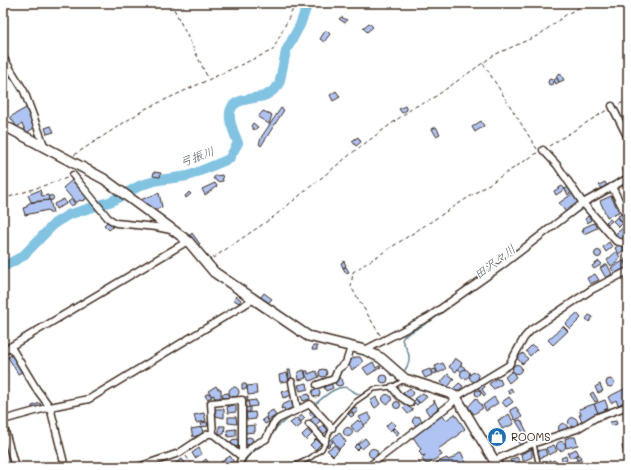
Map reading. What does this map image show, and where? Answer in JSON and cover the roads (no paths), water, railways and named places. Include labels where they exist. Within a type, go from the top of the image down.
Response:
[{"type":"street","points":[[3,57],[24,91],[45,148]]},
{"type":"street","points":[[612,106],[628,138]]},
{"type":"street","points":[[3,125],[104,179],[188,241],[214,272],[308,336],[365,350],[381,358],[405,379],[449,393],[456,397],[497,465],[534,444],[577,429],[595,418],[628,406]]},
{"type":"street","points":[[543,150],[557,165],[583,203],[616,240],[628,244]]},
{"type":"street","points":[[73,175],[108,218],[116,223],[156,226],[175,231]]},
{"type":"street","points":[[365,350],[429,317],[501,266],[583,203],[613,189],[628,178]]},
{"type":"street","points":[[613,189],[628,218]]},
{"type":"street","points":[[3,351],[188,241]]},
{"type":"street","points":[[368,467],[451,404],[456,397],[509,366],[524,338],[531,330],[591,290],[628,271]]},
{"type":"street","points":[[3,420],[50,407],[89,399],[254,300]]},
{"type":"street","points":[[11,346],[37,390],[50,407],[65,467]]},
{"type":"street","points":[[317,385],[334,379],[338,368],[346,363],[351,346]]},
{"type":"street","points":[[292,382],[297,409]]},
{"type":"street","points":[[392,387],[399,396],[410,403]]},
{"type":"street","points":[[213,434],[211,403],[242,400],[242,457],[238,467]]},
{"type":"street","points":[[242,457],[254,445],[266,439],[273,424],[278,419],[310,404],[332,428]]},
{"type":"street","points":[[3,424],[15,467]]},
{"type":"street","points":[[309,424],[325,442]]},
{"type":"street","points":[[138,467],[183,450],[208,434],[213,434],[242,457]]},
{"type":"lane","points":[[292,467],[322,449],[332,428],[355,402],[374,389],[392,387],[405,379]]},
{"type":"lane","points":[[534,444],[539,467]]},
{"type":"waterway","name":"弓振川","points":[[3,267],[23,256],[55,223],[68,215],[112,201],[141,185],[159,180],[188,176],[229,159],[238,143],[230,119],[232,107],[241,101],[266,95],[279,85],[286,51],[300,25],[308,3]]},
{"type":"waterway","name":"田沢々川","points":[[616,188],[628,182]]},
{"type":"waterway","name":"田沢々川","points":[[602,196],[612,190]]},
{"type":"waterway","name":"田沢々川","points":[[588,205],[598,198]]},
{"type":"waterway","name":"田沢々川","points":[[551,231],[585,207]]},
{"type":"waterway","name":"田沢々川","points":[[405,370],[409,362],[409,355],[402,340],[404,336],[432,320],[474,289]]},
{"type":"waterway","name":"田沢々川","points":[[392,384],[399,380]]},
{"type":"waterway","name":"田沢々川","points":[[314,405],[336,389],[345,387],[355,393],[360,394],[377,387],[385,386]]},
{"type":"waterway","name":"田沢々川","points":[[302,411],[311,407]]},
{"type":"waterway","name":"田沢々川","points":[[269,439],[277,427],[295,414]]},
{"type":"waterway","name":"田沢々川","points":[[242,467],[248,456],[266,442]]},
{"type":"place","name":"ROOMS","points":[[497,437]]}]
